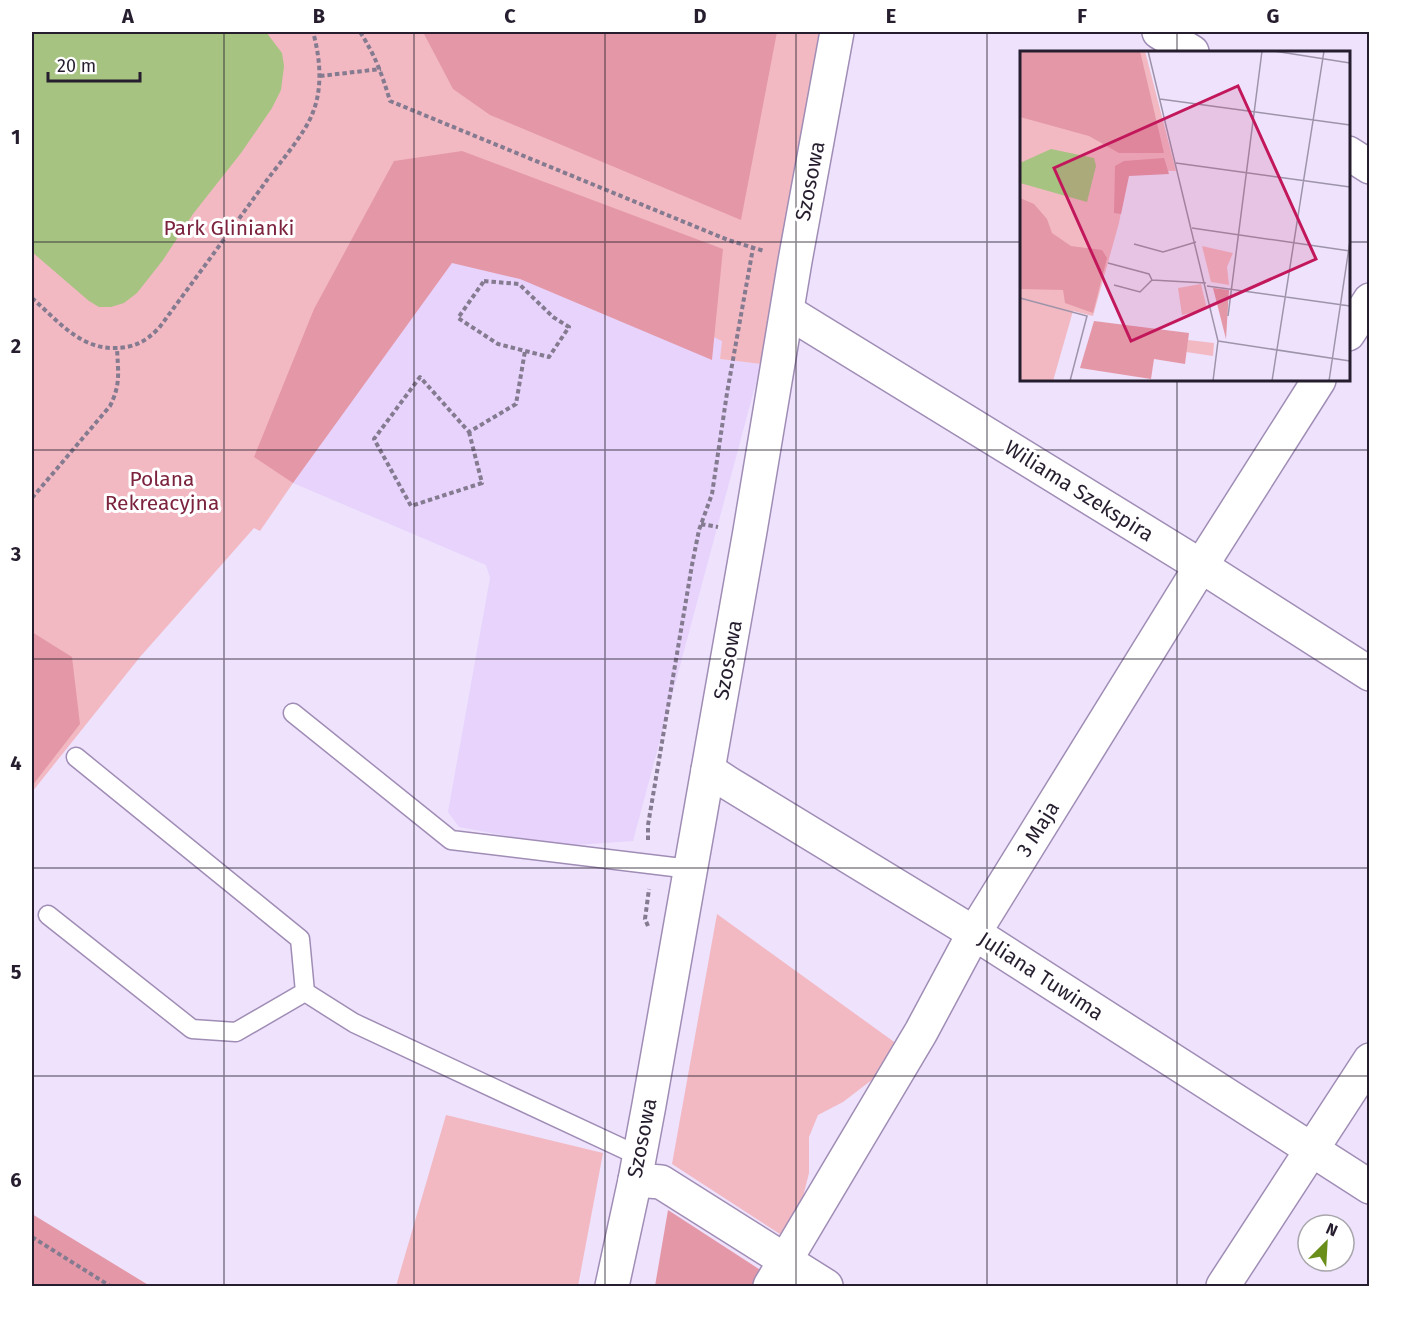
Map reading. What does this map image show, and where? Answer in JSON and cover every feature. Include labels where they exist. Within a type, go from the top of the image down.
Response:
[{"type":"street","name":"Szosowa","points":[[612,1287],[637,1168],[837,32]]},
{"type":"street","points":[[1159,32],[1190,51]]},
{"type":"street","points":[[1350,154],[1370,167]]},
{"type":"street","points":[[1350,331],[1370,300]]},
{"type":"street","name":"Wiliama Szekspira","points":[[788,312],[1201,566],[1370,674]]},
{"type":"street","name":"3 Maja","points":[[778,1273],[921,1032],[974,933],[1318,381]]},
{"type":"street","name":"Juliana Tuwima","points":[[708,770],[974,933],[1370,1187]]},
{"type":"street","points":[[1223,1287],[1370,1060]]},
{"type":"street","points":[[637,1168],[662,1182],[778,1273],[826,1287]]},
{"type":"lane","points":[[293,713],[452,840],[690,869]]},
{"type":"lane","points":[[76,757],[300,939],[305,992]]},
{"type":"lane","points":[[48,915],[192,1029],[236,1032],[305,992]]},
{"type":"lane","points":[[305,992],[354,1023],[637,1168]]},
{"type":"path","points":[[32,298],[76,337],[102,348],[136,345],[159,328],[300,134],[313,112],[320,76],[313,32]]},
{"type":"path","points":[[360,32],[381,69],[390,100],[728,240],[795,261]]},
{"type":"path","points":[[320,76],[381,69]]},
{"type":"path","points":[[649,929],[645,919],[650,879],[648,825],[699,530],[712,494],[727,393],[753,248]]},
{"type":"path","points":[[484,280],[519,284],[553,317],[568,327],[549,357],[525,351],[498,344],[458,318],[484,280]]},
{"type":"path","points":[[32,498],[110,406],[119,382],[117,348]]},
{"type":"path","points":[[469,432],[516,404],[525,351]]},
{"type":"path","points":[[420,377],[469,432],[482,483],[411,506],[374,439],[420,377]]},
{"type":"path","points":[[32,1237],[110,1287]]},
{"type":"shaded area","points":[[32,32],[266,32],[282,53],[284,66],[281,90],[272,108],[241,153],[193,214],[163,260],[137,293],[124,303],[111,307],[99,307],[32,252]]},
{"type":"shaded area","points":[[423,32],[777,32],[741,220],[490,115],[453,89]]},
{"type":"shaded area","points":[[462,151],[723,249],[712,360],[520,279],[452,263],[293,483],[254,457],[314,309],[394,161]]},
{"type":"shaded area","points":[[474,222],[723,341],[720,359],[761,364],[633,841],[561,846],[459,827],[448,812],[490,578],[486,565],[293,483]]},
{"type":"shaded area","points":[[32,632],[72,657],[80,724],[32,786]]},
{"type":"shaded area","points":[[668,1210],[762,1271],[753,1286],[655,1286]]},
{"type":"shaded area","points":[[32,1214],[150,1286],[32,1286]]},
{"type":"green space","name":"Park Glinianki","points":[[32,32],[819,32],[761,364],[720,359],[722,341],[474,223],[260,531],[254,528],[140,657],[32,792]]},
{"type":"green space","points":[[717,914],[897,1044],[877,1076],[843,1102],[818,1115],[809,1137],[809,1173],[798,1217],[783,1236],[672,1164]]},
{"type":"green space","points":[[446,1115],[603,1153],[578,1286],[396,1286]]},
{"type":"park label","name":"Polana Rekreacyjna","points":[[162,491]]}]
